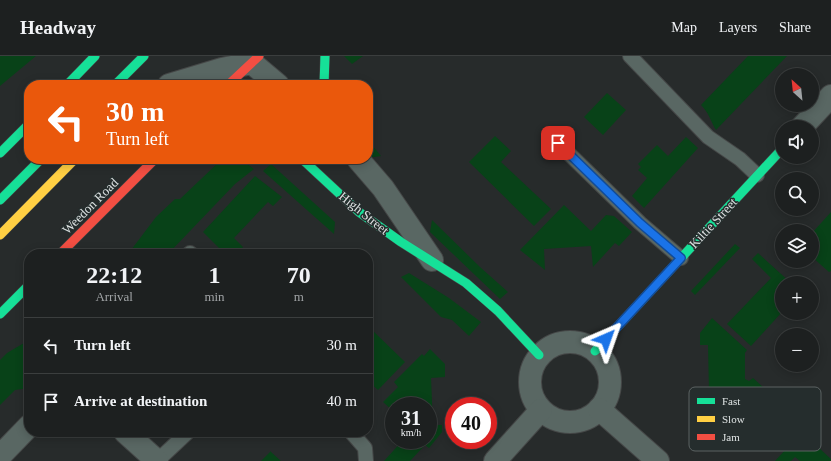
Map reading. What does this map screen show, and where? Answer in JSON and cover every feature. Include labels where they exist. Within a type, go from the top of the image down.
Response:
[{"type":"main road","points":[[72,80],[95,56]]},
{"type":"main road","points":[[120,80],[144,56]]},
{"type":"main road","points":[[324,80],[325,56]]},
{"type":"main road","points":[[0,153],[24,129]]},
{"type":"main road","name":"Kiltie Street","points":[[595,351],[775,156]]},
{"type":"main road","points":[[0,200],[36,164]]},
{"type":"main road","points":[[0,235],[69,164]]},
{"type":"main road","name":"Weedon Road","points":[[65,249],[150,164]]},
{"type":"main road","name":"High Street","points":[[307,164],[359,212],[401,242],[432,260],[466,283],[539,355]]},
{"type":"main road","points":[[0,314],[24,290]]},
{"type":"street","points":[[194,80],[223,74],[256,60],[274,80]]},
{"type":"street","points":[[809,120],[830,100]]},
{"type":"street","name":"High Street","points":[[362,164],[383,188],[432,260]]},
{"type":"street","points":[[572,342],[584,345],[595,351],[606,366],[610,386],[606,398],[599,409],[589,417],[577,421],[564,422],[552,418],[541,410],[534,400],[530,389],[530,377],[533,366],[539,355],[560,343],[572,342]]},
{"type":"street","points":[[599,409],[658,461]]},
{"type":"street","points":[[494,461],[541,410]]},
{"type":"street","points":[[0,456],[24,431]]},
{"type":"street","points":[[131,437],[157,461]]},
{"type":"lane","points":[[630,56],[708,137],[740,159],[757,175]]},
{"type":"lane","points":[[558,143],[640,223],[681,258]]},
{"type":"lane","points":[[157,461],[183,437]]},
{"type":"lane","points":[[355,437],[364,448],[366,461]]},
{"type":"green space","points":[[0,56],[36,56],[0,86]]},
{"type":"green space","points":[[344,56],[363,56],[352,64]]},
{"type":"green space","points":[[748,56],[787,56],[716,130],[708,114],[701,105]]},
{"type":"green space","points":[[607,93],[626,110],[603,135],[584,117]]},
{"type":"green space","points":[[495,136],[511,151],[501,162],[551,209],[534,226],[469,162]]},
{"type":"green space","points":[[686,137],[698,148],[644,208],[632,196],[647,178],[638,170],[641,167],[638,164],[657,145],[668,156]]},
{"type":"green space","points":[[373,146],[381,156],[373,157]]},
{"type":"green space","points":[[217,164],[248,164],[254,169],[235,184],[173,249],[132,249],[156,217],[175,199],[180,199]]},
{"type":"green space","points":[[271,164],[335,222],[334,234],[263,171]]},
{"type":"green space","points":[[255,176],[282,197],[273,206],[268,202],[234,238],[243,247],[241,249],[220,249],[203,232]]},
{"type":"green space","points":[[564,205],[591,231],[606,215],[614,216],[632,232],[619,246],[615,243],[593,267],[591,246],[544,249],[545,270],[520,250]]},
{"type":"green space","points":[[831,212],[831,271],[829,272],[819,263],[819,225]]},
{"type":"green space","points":[[432,220],[508,292],[500,299],[430,232]]},
{"type":"green space","points":[[735,244],[740,248],[695,295],[691,291]]},
{"type":"green space","points":[[758,253],[783,276],[775,276],[775,320],[751,346],[727,324],[771,278],[752,259]]},
{"type":"green space","points":[[409,273],[449,298],[481,322],[469,336],[452,320],[441,317],[401,277]]},
{"type":"green space","points":[[712,318],[747,350],[745,353],[745,379],[749,381],[753,378],[763,387],[709,387],[708,345],[700,345],[700,333]]},
{"type":"green space","points":[[373,331],[405,362],[378,390],[373,386]]},
{"type":"green space","points":[[24,343],[24,389],[15,390],[0,405],[0,360],[7,353]]},
{"type":"green space","points":[[430,349],[445,364],[445,377],[431,378],[432,397],[388,397],[398,387],[394,382],[422,354],[424,356]]},
{"type":"green space","points":[[437,425],[442,425],[442,432],[437,438]]},
{"type":"green space","points":[[395,449],[421,449],[410,461],[384,461]]},
{"type":"green space","points":[[821,450],[831,459],[831,461],[800,461],[795,457],[791,461],[775,461],[784,451]]},
{"type":"green space","points":[[271,451],[281,461],[261,461]]},
{"type":"traffic: fast","points":[[72,80],[95,56]]},
{"type":"traffic: fast","points":[[120,80],[144,56]]},
{"type":"traffic: fast","points":[[324,80],[325,56]]},
{"type":"traffic: fast","points":[[0,153],[24,129]]},
{"type":"traffic: fast","points":[[595,351],[775,157]]},
{"type":"traffic: fast","points":[[0,200],[36,164]]},
{"type":"traffic: fast","points":[[307,164],[359,212],[401,242],[466,283],[498,311],[539,355]]},
{"type":"traffic: fast","points":[[0,314],[24,290]]},
{"type":"traffic: slow","points":[[0,235],[70,164]]},
{"type":"traffic: jam","points":[[233,80],[259,56]]},
{"type":"traffic: jam","points":[[65,249],[150,164]]},
{"type":"route","points":[[558,143],[640,223],[681,258],[606,339]]}]
